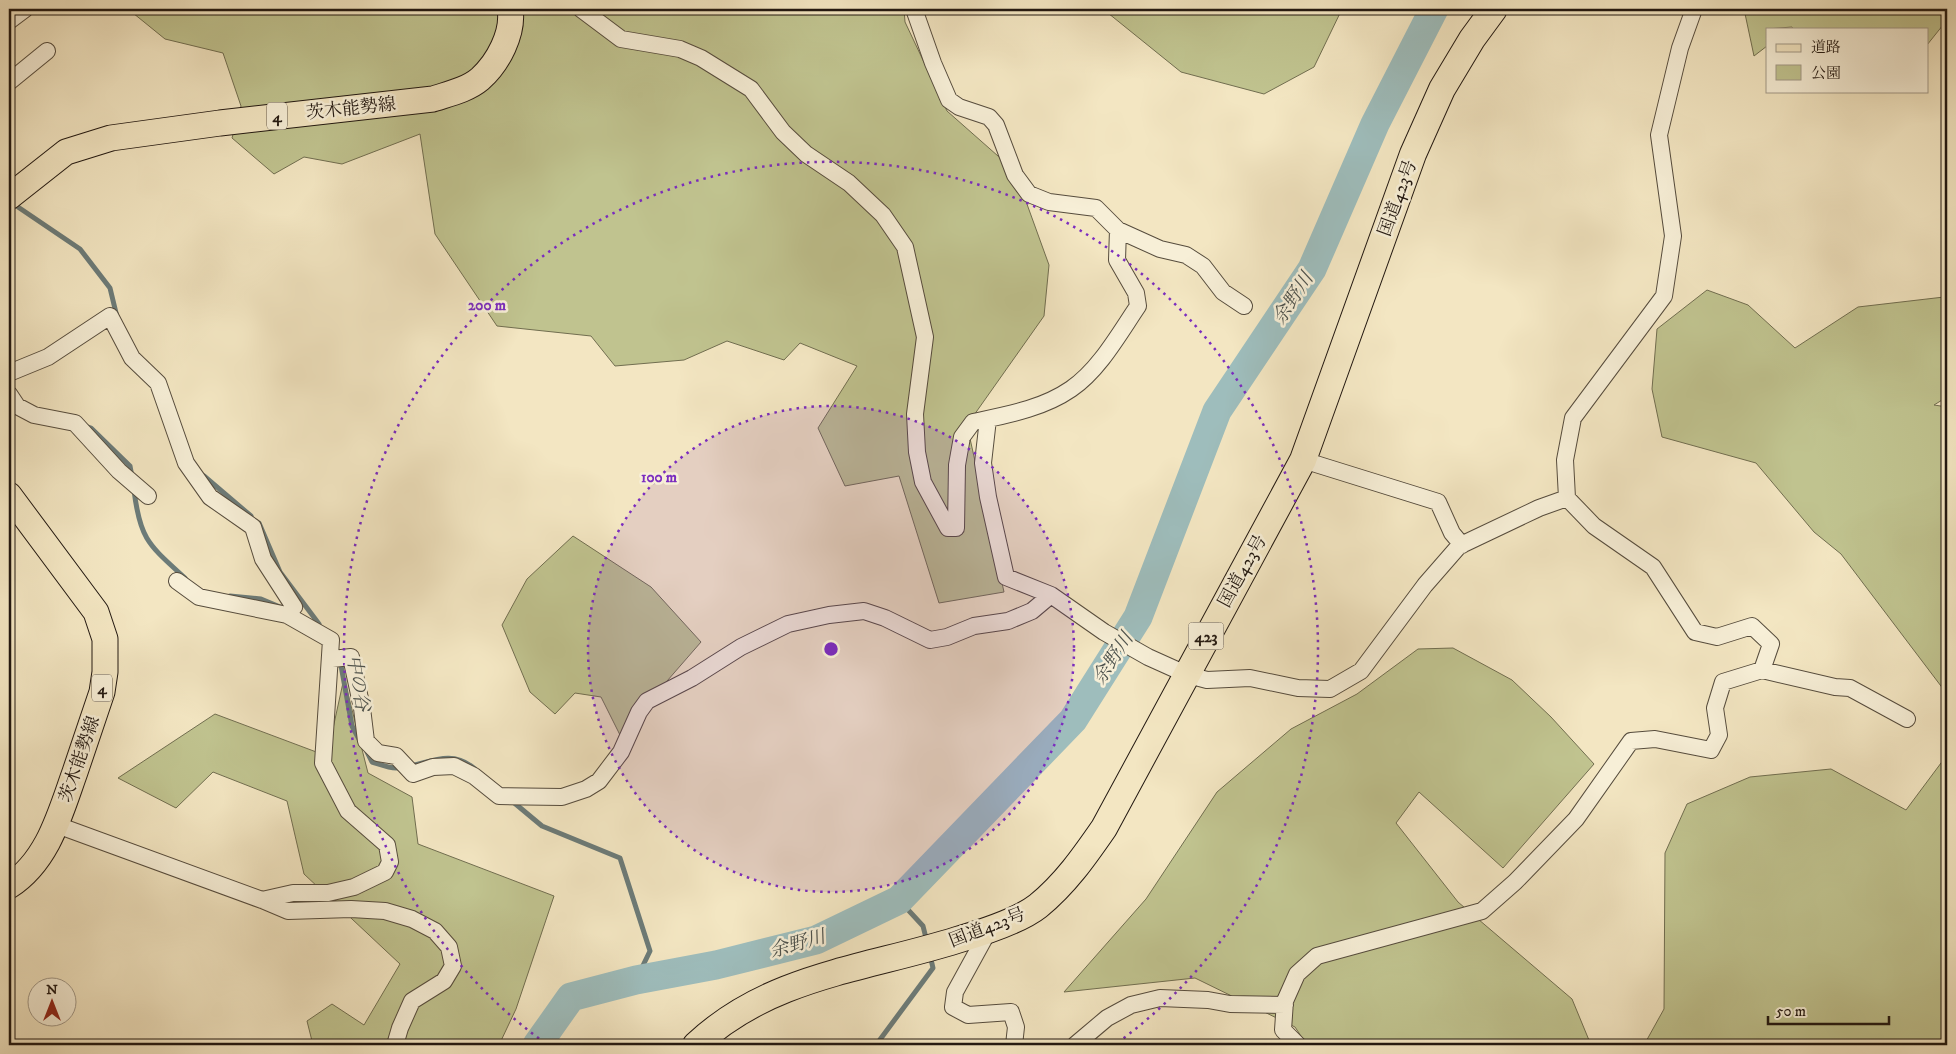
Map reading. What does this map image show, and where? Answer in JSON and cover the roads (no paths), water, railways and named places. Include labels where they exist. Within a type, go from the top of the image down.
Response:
[{"type":"highway","name":"国道423号","points":[[696,1045],[746,1006],[796,984],[935,947],[989,930],[1036,908],[1067,879],[1104,828],[1188,675],[1206,635],[1303,460],[1413,154],[1442,89],[1472,39],[1494,9]]},
{"type":"main road","name":"茨木能勢線","points":[[9,197],[66,152],[111,138],[220,123],[432,99],[457,91],[479,80],[497,58],[507,38],[510,9]]},
{"type":"main road","name":"茨木能勢線","points":[[9,495],[96,612],[105,639],[105,672],[102,692],[57,825],[44,849],[22,878],[9,886]]},
{"type":"street","points":[[9,21],[26,9]]},
{"type":"street","points":[[581,9],[621,39],[680,49],[701,58],[752,89],[783,132],[806,154],[849,183],[883,215],[905,247],[924,338],[915,414],[917,452],[923,482],[948,528],[956,528],[957,465],[962,437],[973,422],[1030,409],[1070,390],[1088,374],[1115,340],[1138,306],[1136,293],[1117,260],[1118,230]]},
{"type":"street","points":[[914,9],[933,63],[949,100],[959,107],[989,117],[996,125],[1015,175],[1030,194],[1049,202],[1096,208],[1118,230],[1160,249],[1186,255],[1202,266],[1223,292],[1244,306]]},
{"type":"street","points":[[1694,9],[1680,48],[1659,135],[1673,236],[1664,296],[1573,418],[1565,460],[1567,498],[1594,526],[1653,567],[1694,632],[1717,637],[1752,626],[1771,644],[1762,670]]},
{"type":"street","points":[[9,82],[47,51]]},
{"type":"street","points":[[9,374],[48,357],[110,316],[132,358],[158,383],[186,463],[210,497],[253,527],[263,559],[294,607],[287,615]]},
{"type":"street","points":[[9,394],[17,406],[34,415],[75,423],[119,471],[148,496]]},
{"type":"street","points":[[988,419],[983,463],[988,497],[1006,578],[1051,595],[1104,632],[1148,657],[1188,675],[1207,680],[1250,678],[1298,688],[1330,689],[1361,671],[1425,585],[1462,545],[1539,508],[1567,498]]},
{"type":"street","points":[[1303,460],[1438,502],[1452,533],[1462,545]]},
{"type":"street","points":[[177,581],[199,597],[287,615],[331,640],[332,659],[323,763],[348,811],[387,845],[390,862],[385,872],[354,887],[328,893],[293,893],[262,900]]},
{"type":"street","points":[[332,659],[351,657],[362,708],[366,741],[378,753],[396,756],[413,774],[433,767],[454,766],[474,776],[499,796],[562,797],[586,789],[599,780],[621,752],[639,712],[647,701],[692,678],[741,647],[788,624],[829,615],[864,611],[885,618],[930,640],[947,637],[974,626],[1008,621],[1032,611],[1051,595]]},
{"type":"street","points":[[1298,1045],[1283,1030],[1285,1006],[1297,974],[1317,956],[1482,911],[1515,882],[1576,819],[1631,741],[1654,740],[1710,750],[1719,735],[1716,708],[1723,682],[1762,670],[1835,687],[1850,688],[1907,719]]},
{"type":"street","points":[[57,825],[262,900],[288,912],[351,908],[385,911],[412,918],[435,932],[449,947],[453,966],[444,981],[412,1001],[395,1045]]},
{"type":"street","points":[[989,930],[955,992],[952,1007],[968,1015],[1011,1012],[1016,1026],[1014,1045]]},
{"type":"street","points":[[1075,1045],[1107,1018],[1131,1006],[1160,998],[1208,1000],[1230,1004],[1285,1006]]},
{"type":"waterway","name":"余野川","points":[[537,1045],[571,997],[636,980],[716,965],[816,940],[899,900],[1073,720],[1138,617],[1217,411],[1312,269],[1375,124],[1434,9]]},
{"type":"waterway","points":[[15,205],[80,249],[110,288],[117,317]]},
{"type":"waterway","name":"中の谷","points":[[85,426],[91,428],[130,466],[132,477]]},
{"type":"waterway","points":[[204,476],[251,516]]},
{"type":"waterway","name":"中の谷","points":[[134,490],[139,520],[148,540],[185,578]]},
{"type":"waterway","points":[[259,523],[280,572],[319,624]]},
{"type":"waterway","name":"中の谷","points":[[230,596],[261,599],[280,607]]},
{"type":"waterway","name":"中の谷","points":[[340,660],[352,726],[360,741]]},
{"type":"waterway","name":"中の谷","points":[[366,750],[372,762],[390,767],[407,767],[446,758],[465,762],[475,769]]},
{"type":"waterway","name":"中の谷","points":[[512,801],[542,826],[620,858],[650,951],[636,980]]},
{"type":"waterway","points":[[899,900],[923,926],[927,942]]},
{"type":"waterway","points":[[876,1045],[933,968],[930,955]]}]
